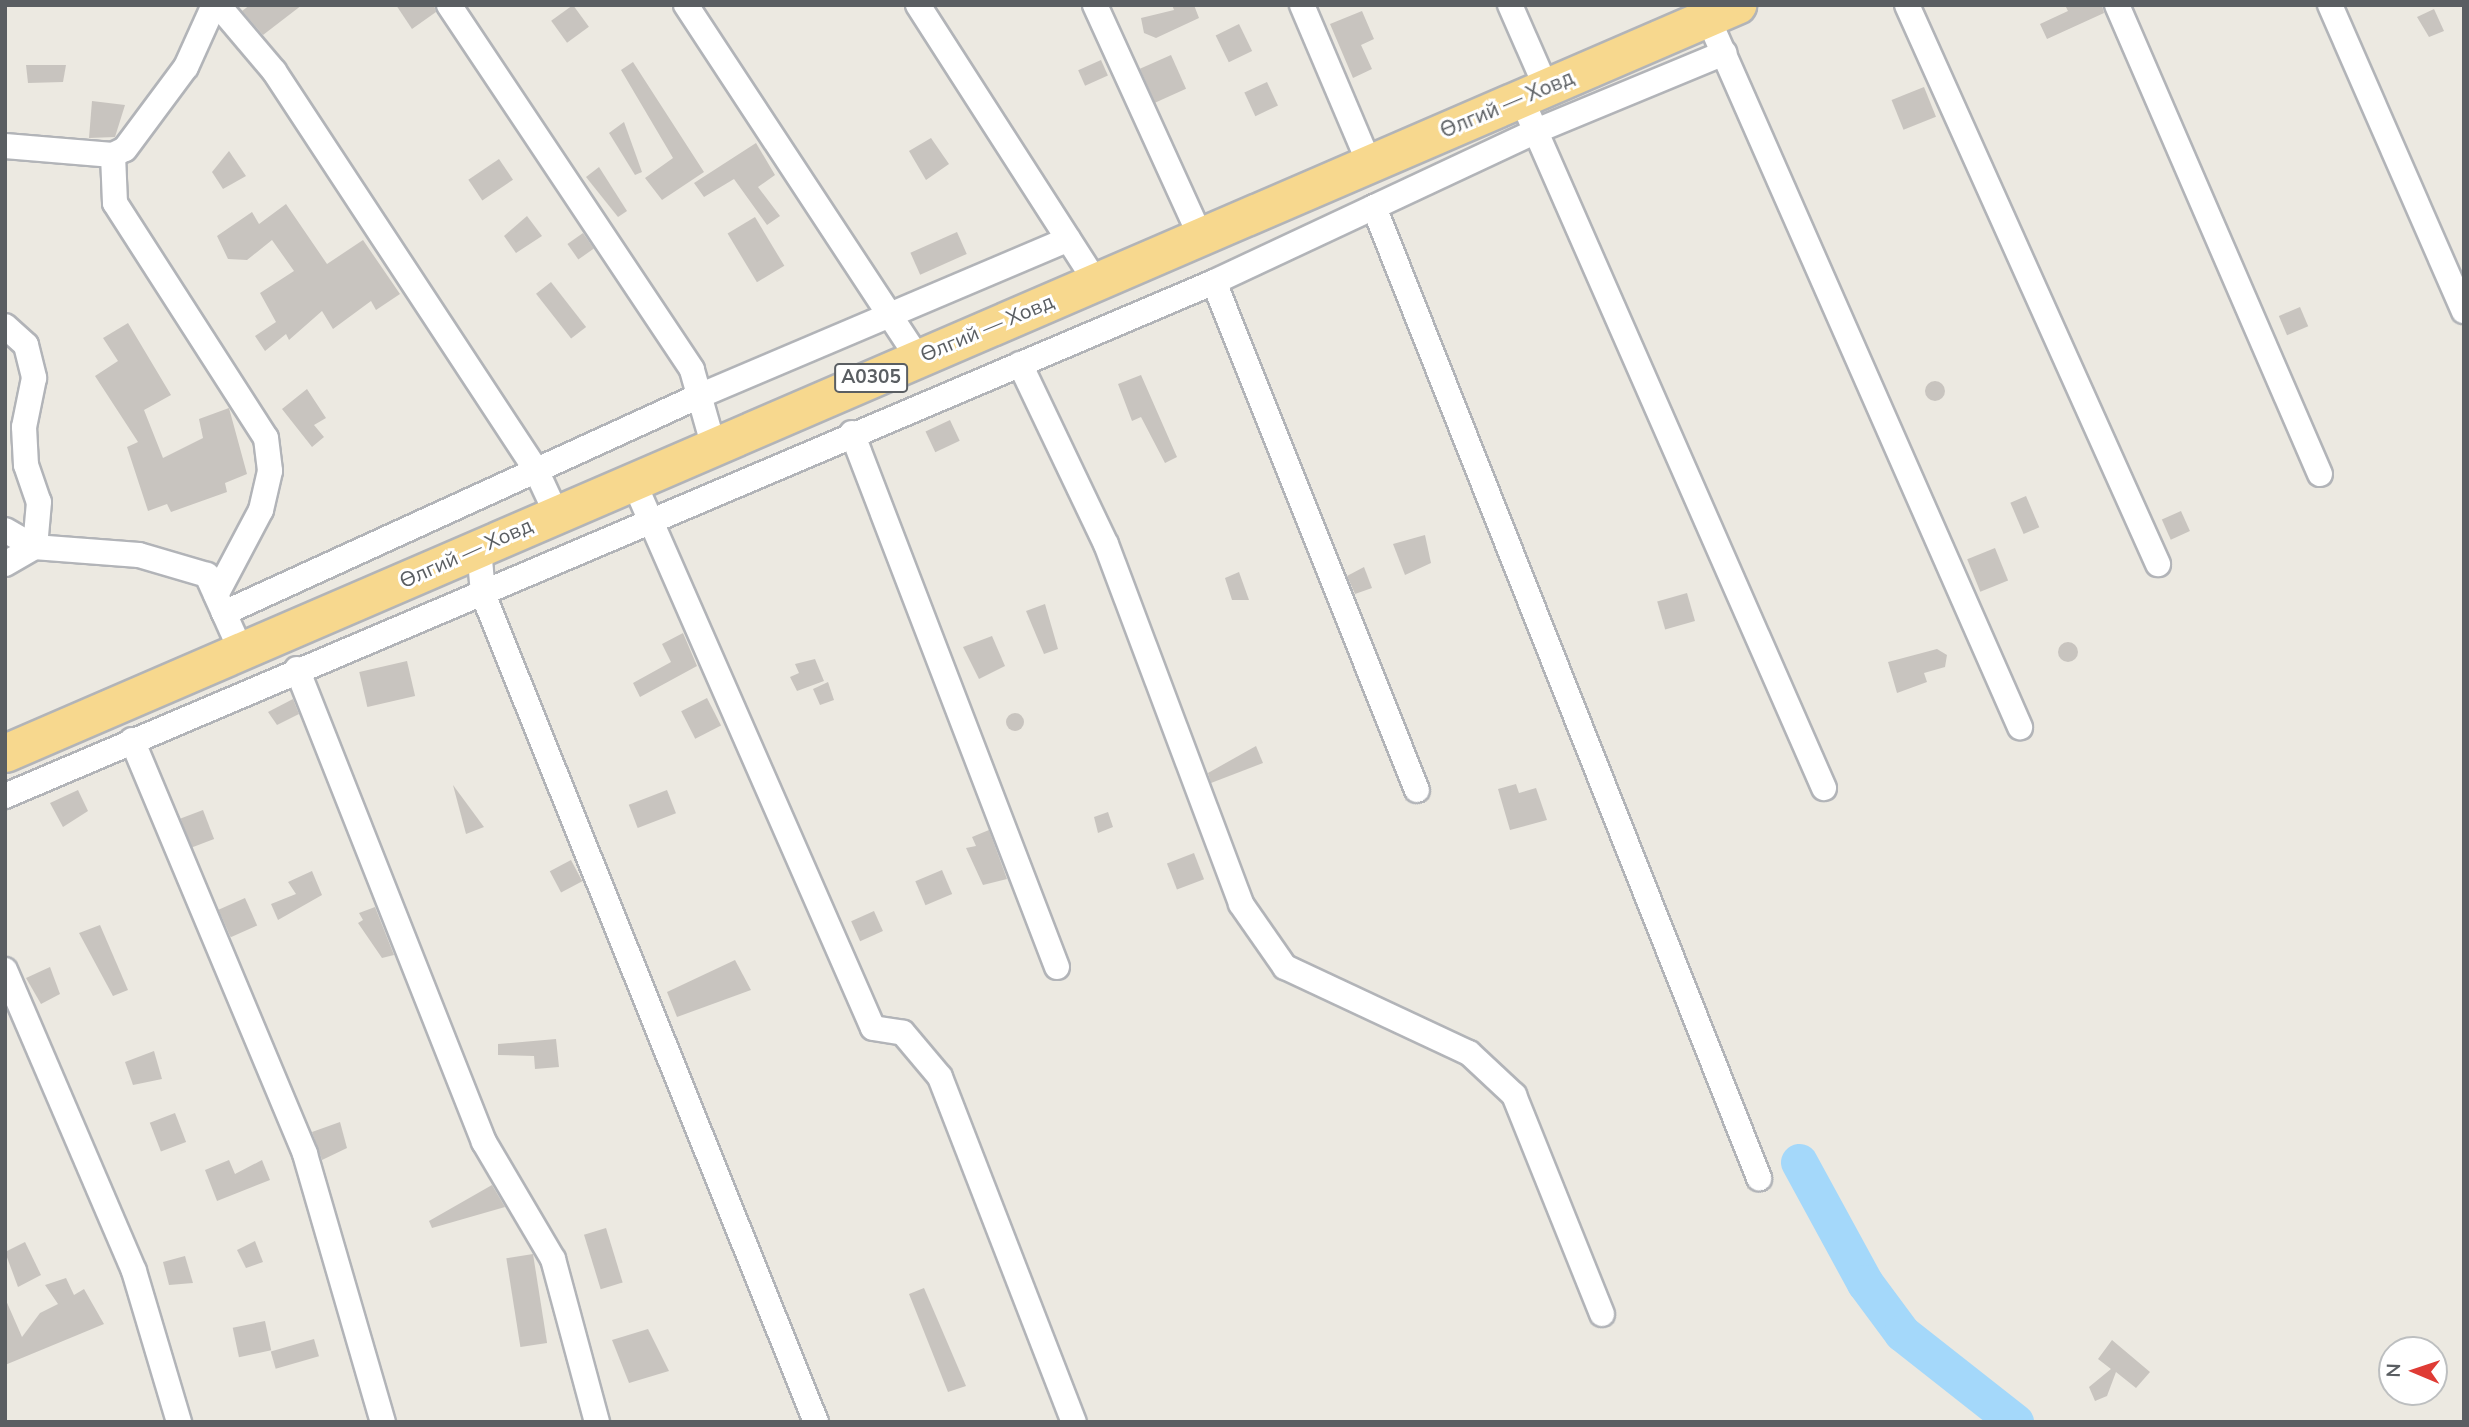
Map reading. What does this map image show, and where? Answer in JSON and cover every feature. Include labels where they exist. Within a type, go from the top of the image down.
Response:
[{"type":"highway","name":"Өлгий — Ховд","points":[[5,753],[479,548],[632,478],[918,358],[1723,10]]},
{"type":"street","points":[[5,146],[113,155],[125,149],[186,67],[216,5],[274,71],[536,470],[556,513]]},
{"type":"street","points":[[449,5],[692,370],[713,444]]},
{"type":"street","points":[[686,5],[918,358]]},
{"type":"street","points":[[918,5],[1095,281]]},
{"type":"street","points":[[1095,5],[1200,235]]},
{"type":"street","points":[[1302,5],[1369,163]]},
{"type":"street","points":[[1510,5],[1534,92],[1536,131],[1824,788]]},
{"type":"street","points":[[1907,5],[2158,564]]},
{"type":"street","points":[[2117,5],[2320,474]]},
{"type":"street","points":[[2330,5],[2464,311]]},
{"type":"street","points":[[1723,10],[1724,53],[2020,727]]},
{"type":"street","points":[[5,796],[297,669],[483,594],[852,433],[1214,282],[1536,131],[1724,53]]},
{"type":"street","points":[[113,155],[115,203],[266,438],[270,471],[261,510],[220,604]]},
{"type":"street","points":[[1374,207],[1759,1178]]},
{"type":"street","points":[[220,604],[536,470],[699,396],[894,318],[1068,239]]},
{"type":"street","points":[[1214,282],[1417,790]]},
{"type":"street","points":[[5,326],[26,345],[34,378],[24,427],[26,465],[38,502],[34,547]]},
{"type":"street","points":[[1020,364],[1106,544],[1241,904],[1285,967],[1469,1053],[1514,1095],[1602,1314]]},
{"type":"street","points":[[852,433],[1057,967]]},
{"type":"street","points":[[632,478],[873,1028],[903,1033],[940,1077],[1073,1422]]},
{"type":"street","points":[[5,530],[34,547],[177,564],[206,575],[241,651]]},
{"type":"street","points":[[5,564],[34,547]]},
{"type":"street","points":[[479,548],[483,594],[816,1422]]},
{"type":"street","points":[[297,669],[484,1142],[553,1259],[597,1422]]},
{"type":"street","points":[[131,740],[305,1154],[383,1422]]},
{"type":"street","points":[[5,970],[134,1271],[179,1422]]},
{"type":"building","points":[[250,5],[302,5],[263,35],[242,11]]},
{"type":"building","points":[[396,5],[434,5],[436,12],[412,29]]},
{"type":"building","points":[[573,5],[589,27],[567,43],[551,21]]},
{"type":"building","points":[[1172,5],[1194,5],[1199,18],[1156,38],[1144,33],[1141,18],[1174,10]]},
{"type":"building","points":[[2065,5],[2102,5],[2104,13],[2047,39],[2040,24],[2068,11]]},
{"type":"building","points":[[2434,9],[2444,31],[2429,37],[2417,17]]},
{"type":"building","points":[[1362,11],[1374,39],[1361,45],[1372,69],[1353,78],[1330,24]]},
{"type":"building","points":[[1239,24],[1252,51],[1229,62],[1216,35]]},
{"type":"building","points":[[1171,55],[1186,89],[1155,103],[1140,69]]},
{"type":"building","points":[[1101,60],[1108,76],[1085,86],[1078,70]]},
{"type":"building","points":[[633,62],[704,172],[662,200],[645,178],[673,158],[621,70]]},
{"type":"building","points":[[26,65],[66,65],[63,82],[28,83]]},
{"type":"building","points":[[1267,82],[1278,106],[1255,116],[1244,93]]},
{"type":"building","points":[[1924,87],[1936,117],[1904,130],[1892,100]]},
{"type":"building","points":[[92,101],[125,105],[115,137],[89,138]]},
{"type":"building","points":[[624,122],[642,172],[635,175],[609,133]]},
{"type":"building","points":[[931,138],[949,164],[926,180],[909,151]]},
{"type":"building","points":[[756,143],[775,175],[758,187],[780,216],[767,225],[734,179],[704,197],[694,183]]},
{"type":"building","points":[[229,151],[246,176],[223,189],[212,172]]},
{"type":"building","points":[[499,159],[513,180],[482,200],[468,180]]},
{"type":"building","points":[[599,167],[627,211],[618,217],[586,177]]},
{"type":"building","points":[[286,204],[327,264],[363,240],[400,294],[376,310],[371,301],[333,329],[322,311],[289,340],[286,334],[265,351],[255,336],[276,322],[260,293],[294,271],[272,240],[247,260],[228,259],[217,236],[252,212],[259,224]]},
{"type":"building","points":[[527,216],[542,236],[516,253],[504,236]]},
{"type":"building","points":[[755,217],[784,266],[757,282],[728,233]]},
{"type":"building","points":[[957,232],[967,254],[920,275],[910,253]]},
{"type":"building","points":[[583,233],[594,249],[578,259],[567,244]]},
{"type":"building","points":[[551,282],[586,327],[571,339],[536,294]]},
{"type":"building","points":[[2300,307],[2308,326],[2287,335],[2279,316]]},
{"type":"building","points":[[128,323],[171,395],[144,410],[163,458],[203,438],[199,419],[229,408],[247,474],[225,483],[227,492],[171,512],[167,504],[148,511],[127,447],[138,442],[95,376],[118,361],[103,338]]},
{"type":"building","points":[[1141,375],[1177,457],[1165,463],[1141,417],[1132,421],[1118,384]]},
{"type":"building","points":[[1935,381],[1942,384],[1945,391],[1942,398],[1935,401],[1928,398],[1925,391],[1928,384]]},
{"type":"building","points":[[307,389],[326,418],[314,425],[324,437],[312,447],[282,409]]},
{"type":"building","points":[[950,420],[960,441],[935,452],[926,431]]},
{"type":"building","points":[[2026,496],[2039,527],[2024,534],[2010,503]]},
{"type":"building","points":[[2181,511],[2190,531],[2171,540],[2162,520]]},
{"type":"building","points":[[1425,535],[1431,563],[1405,575],[1393,544]]},
{"type":"building","points":[[1995,548],[2008,580],[1980,592],[1967,559]]},
{"type":"building","points":[[1364,567],[1372,588],[1355,594],[1347,576]]},
{"type":"building","points":[[1239,572],[1249,600],[1232,600],[1225,578]]},
{"type":"building","points":[[1687,593],[1695,621],[1665,629],[1657,602]]},
{"type":"building","points":[[1045,604],[1058,649],[1044,654],[1026,611]]},
{"type":"building","points":[[683,633],[697,666],[640,697],[633,683],[671,662],[662,644]]},
{"type":"building","points":[[992,636],[1005,666],[979,679],[963,647]]},
{"type":"building","points":[[2068,642],[2075,645],[2078,652],[2075,659],[2068,662],[2061,659],[2058,652],[2061,645]]},
{"type":"building","points":[[1937,649],[1947,655],[1945,667],[1924,673],[1927,682],[1897,693],[1888,662]]},
{"type":"building","points":[[815,659],[824,681],[797,691],[790,677],[799,673],[795,664]]},
{"type":"building","points":[[407,661],[415,696],[367,707],[359,672]]},
{"type":"building","points":[[828,682],[834,700],[820,705],[813,689]]},
{"type":"building","points":[[707,698],[721,726],[695,739],[681,711]]},
{"type":"building","points":[[293,699],[299,714],[277,725],[268,712]]},
{"type":"building","points":[[1015,713],[1021,716],[1024,722],[1021,728],[1015,731],[1009,728],[1006,722],[1009,716]]},
{"type":"building","points":[[1256,746],[1263,763],[1211,783],[1208,773]]},
{"type":"building","points":[[1516,784],[1519,793],[1536,788],[1547,820],[1510,830],[1498,789]]},
{"type":"building","points":[[453,785],[484,827],[466,834]]},
{"type":"building","points":[[78,790],[88,811],[63,827],[50,803]]},
{"type":"building","points":[[667,790],[676,813],[638,828],[629,805]]},
{"type":"building","points":[[203,810],[214,839],[192,848],[181,819]]},
{"type":"building","points":[[1108,812],[1113,827],[1098,833],[1094,817]]},
{"type":"building","points":[[989,830],[1007,879],[983,885],[966,848],[976,846],[972,837]]},
{"type":"building","points":[[1194,853],[1204,879],[1177,890],[1167,863]]},
{"type":"building","points":[[571,860],[582,881],[561,892],[550,871]]},
{"type":"building","points":[[942,870],[952,894],[925,905],[915,881]]},
{"type":"building","points":[[312,871],[322,895],[278,920],[271,904],[296,894],[288,882]]},
{"type":"building","points":[[245,898],[257,925],[231,937],[219,910]]},
{"type":"building","points":[[375,907],[394,955],[382,958],[358,923],[363,920],[359,913]]},
{"type":"building","points":[[874,911],[883,931],[860,941],[851,921]]},
{"type":"building","points":[[100,925],[128,990],[113,996],[79,933]]},
{"type":"building","points":[[735,960],[751,990],[677,1017],[667,992]]},
{"type":"building","points":[[50,967],[60,994],[41,1004],[26,978]]},
{"type":"building","points":[[556,1039],[559,1067],[535,1069],[534,1056],[498,1055],[498,1044]]},
{"type":"building","points":[[154,1051],[162,1079],[133,1085],[125,1062]]},
{"type":"building","points":[[175,1113],[186,1142],[161,1152],[150,1123]]},
{"type":"building","points":[[340,1122],[347,1148],[322,1160],[312,1132]]},
{"type":"building","points":[[229,1160],[235,1174],[262,1160],[270,1180],[217,1201],[205,1170]]},
{"type":"building","points":[[492,1185],[505,1207],[432,1228],[429,1221]]},
{"type":"building","points":[[606,1228],[623,1283],[601,1289],[584,1235]]},
{"type":"building","points":[[255,1241],[263,1262],[246,1268],[237,1250]]},
{"type":"building","points":[[25,1242],[41,1275],[18,1287],[5,1252]]},
{"type":"building","points":[[533,1254],[547,1343],[520,1347],[506,1258]]},
{"type":"building","points":[[185,1256],[193,1283],[169,1285],[163,1262]]},
{"type":"building","points":[[66,1278],[74,1295],[84,1289],[104,1324],[5,1365],[5,1298],[22,1337],[40,1313],[58,1304],[45,1285]]},
{"type":"building","points":[[924,1288],[966,1386],[948,1392],[909,1294]]},
{"type":"building","points":[[265,1321],[271,1350],[239,1357],[233,1328]]},
{"type":"building","points":[[648,1329],[669,1371],[629,1383],[612,1340]]},
{"type":"building","points":[[314,1339],[319,1356],[276,1369],[271,1351]]},
{"type":"building","points":[[2112,1340],[2150,1372],[2136,1388],[2116,1372],[2107,1396],[2095,1401],[2089,1387],[2111,1369],[2098,1359]]},
{"type":"waterway","points":[[1799,1162],[1865,1283],[1902,1333],[2015,1422]]}]
